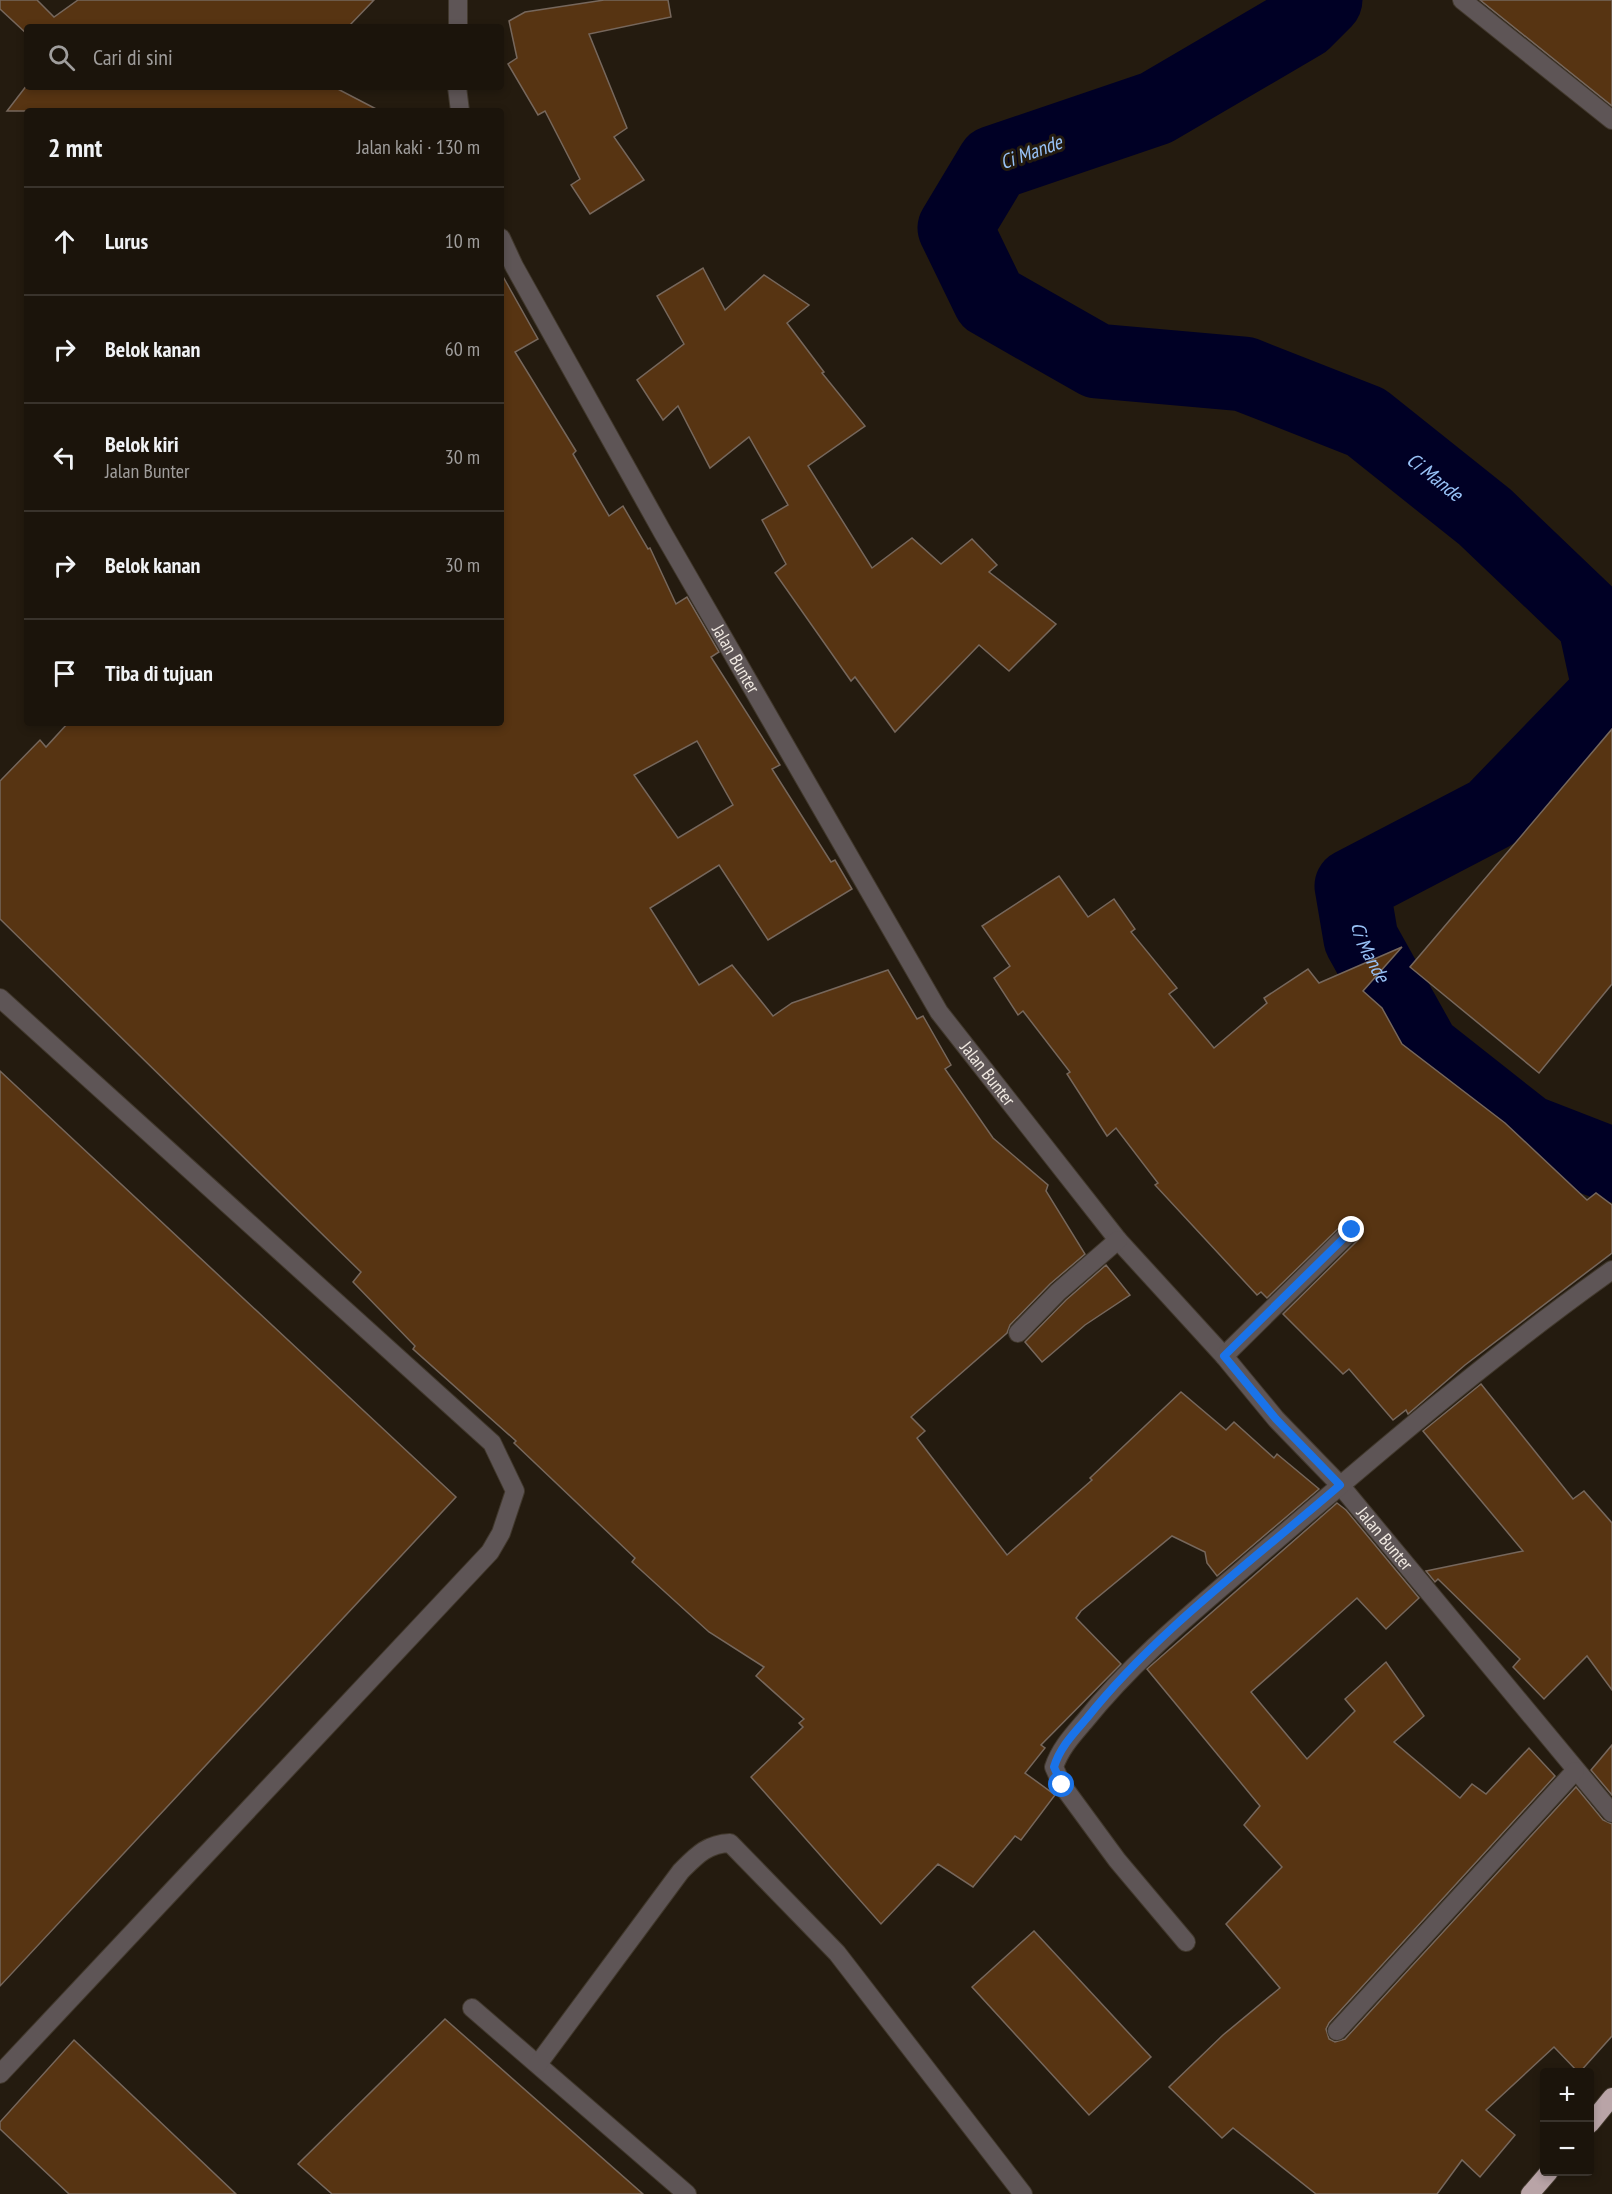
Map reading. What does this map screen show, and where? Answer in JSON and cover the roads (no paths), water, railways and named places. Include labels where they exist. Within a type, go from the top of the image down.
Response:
[{"type":"highway","points":[[1592,2122],[1612,2097]]},
{"type":"highway","points":[[1530,2194],[1546,2176]]},
{"type":"street","points":[[458,0],[458,24]]},
{"type":"street","points":[[1462,0],[1612,120]]},
{"type":"street","points":[[457,90],[460,108]]},
{"type":"street","name":"Jalan Bunter","points":[[504,244],[663,532],[939,1012],[1118,1240],[1224,1356],[1276,1419],[1340,1485],[1612,1813]]},
{"type":"street","points":[[0,998],[492,1443],[515,1491],[501,1533],[490,1552],[0,2074]]},
{"type":"street","points":[[1224,1356],[1352,1230]]},
{"type":"street","points":[[1018,1333],[1058,1292],[1118,1240]]},
{"type":"street","points":[[1186,1942],[1117,1860],[1062,1785],[1054,1767],[1059,1753],[1100,1701],[1155,1644],[1340,1485],[1565,1304],[1612,1270]]},
{"type":"street","points":[[1337,2031],[1575,1771]]},
{"type":"street","points":[[538,2064],[681,1871],[701,1851],[714,1844],[730,1843],[837,1953],[1023,2194]]},
{"type":"street","points":[[472,2008],[687,2194]]},
{"type":"waterway","name":"Ci Mande","points":[[1325,0],[1303,22],[1156,108],[994,163],[955,228],[990,300],[1097,361],[1244,374],[1366,422],[1485,517],[1595,622],[1610,691],[1492,813],[1352,886],[1361,939],[1423,1050],[1527,1132],[1612,1165]]}]
